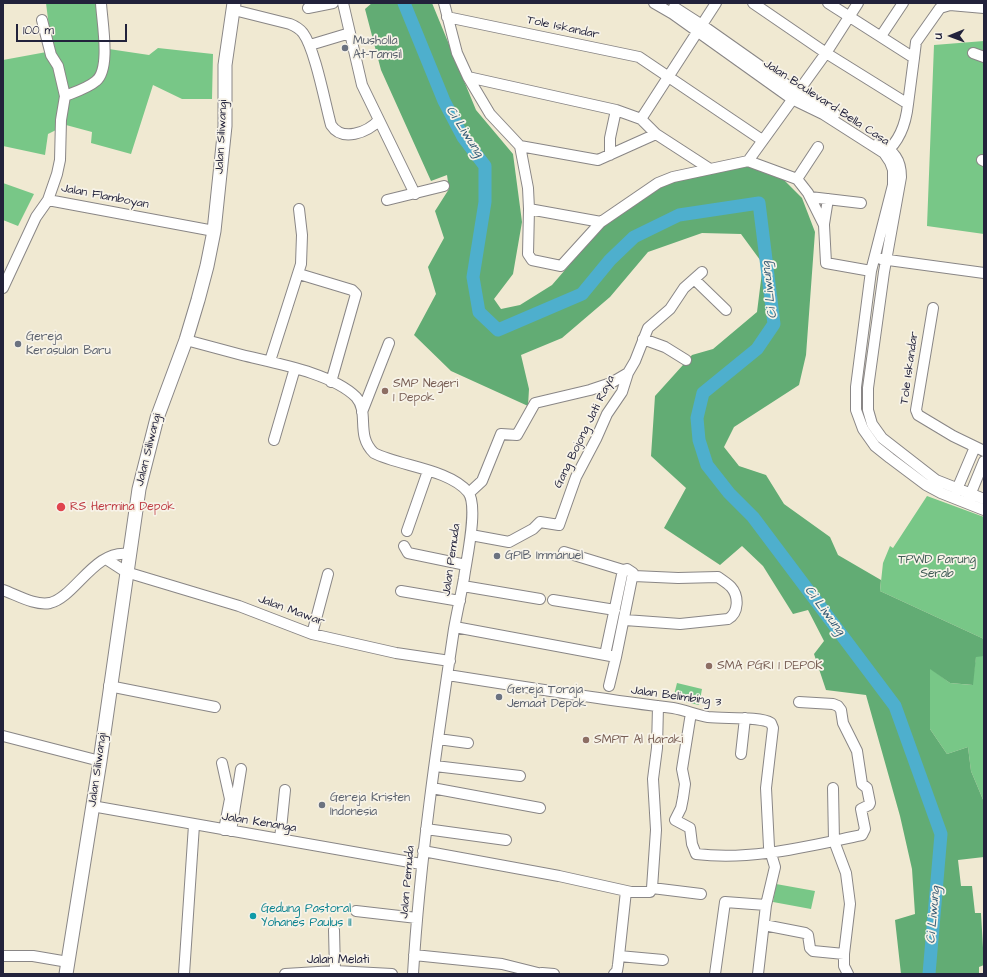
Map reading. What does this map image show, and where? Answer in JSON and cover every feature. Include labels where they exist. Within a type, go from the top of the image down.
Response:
[{"type":"main road","name":"Jalan Siliwangi","points":[[67,971],[100,762],[109,686],[139,489],[153,432],[186,340],[207,266],[214,231],[225,126],[225,65],[234,7]]},
{"type":"street","points":[[65,96],[93,84],[101,76],[103,70],[104,48],[103,3]]},
{"type":"street","points":[[308,8],[333,3]]},
{"type":"street","points":[[343,3],[362,85],[415,194]]},
{"type":"street","points":[[444,3],[457,53],[468,77],[490,114],[520,146],[526,176],[529,209],[528,254],[530,259],[535,262],[561,266],[601,222],[658,183],[673,177],[748,161],[796,179],[810,197],[824,225]]},
{"type":"street","name":"Jalan Boulevard Bella Casa","points":[[654,3],[700,28]]},
{"type":"street","name":"Jalan Boulevard Bella Casa","points":[[667,3],[794,96],[822,106],[887,151],[900,162],[901,177],[886,259],[868,388],[868,410],[872,424],[882,438],[955,493]]},
{"type":"street","points":[[641,119],[716,3]]},
{"type":"street","points":[[753,3],[826,53],[908,104]]},
{"type":"street","points":[[828,3],[914,58]]},
{"type":"street","points":[[748,161],[826,53],[858,3]]},
{"type":"street","points":[[881,36],[903,3]]},
{"type":"street","name":"Jalan Boulevard Bella Casa","points":[[887,151],[902,132],[908,104],[916,42],[940,8],[950,5],[984,8]]},
{"type":"street","points":[[234,7],[296,26],[303,33],[310,45],[331,125],[335,131],[342,134],[355,133],[372,128],[379,120]]},
{"type":"street","name":"Tole Iskandar","points":[[447,17],[639,57],[762,140]]},
{"type":"street","name":"Jalan Flamboyan","points":[[42,20],[51,55],[59,71],[65,96],[61,120],[60,160],[48,200],[214,231]]},
{"type":"street","points":[[310,45],[350,33]]},
{"type":"street","points":[[973,53],[984,57]]},
{"type":"street","points":[[468,77],[616,110],[641,119],[656,134],[710,169]]},
{"type":"street","points":[[610,155],[610,138],[616,110]]},
{"type":"street","points":[[520,146],[592,160],[603,159],[656,134]]},
{"type":"street","points":[[796,179],[818,147]]},
{"type":"street","name":"Jalan Boulevard Bella Casa","points":[[887,151],[893,170],[893,185],[871,271],[856,387],[856,410],[863,429],[875,446],[926,485],[968,498],[984,510]]},
{"type":"street","points":[[387,200],[444,186]]},
{"type":"street","points":[[810,197],[861,203]]},
{"type":"street","points":[[828,199],[824,225],[826,263],[871,271]]},
{"type":"street","points":[[3,288],[7,273],[36,217],[48,200]]},
{"type":"street","points":[[270,361],[299,274],[302,250],[299,209]]},
{"type":"street","points":[[529,209],[601,222]]},
{"type":"street","points":[[874,258],[984,272]]},
{"type":"street","points":[[299,274],[352,290],[356,294],[331,382]]},
{"type":"street","name":"Gang Bojong Jati Raya","points":[[471,535],[509,542],[533,529],[540,522],[559,525],[576,477],[607,414],[622,392],[628,373],[635,361],[643,339],[651,324],[670,309],[684,288],[698,276],[726,310]]},
{"type":"street","name":"Tole Iskandar","points":[[933,308],[916,410],[918,415],[953,436],[979,449],[955,493]]},
{"type":"street","points":[[643,339],[665,347],[686,360]]},
{"type":"street","points":[[186,340],[295,368],[331,382],[356,397],[362,412],[363,436],[368,448],[374,453],[453,481],[469,493]]},
{"type":"street","points":[[362,412],[389,343]]},
{"type":"street","points":[[274,440],[295,368]]},
{"type":"street","name":"Gang Bojong Jati Raya","points":[[469,493],[482,481],[501,434],[518,435],[535,403],[590,390],[611,383],[628,373]]},
{"type":"street","points":[[968,498],[984,461]]},
{"type":"street","points":[[407,532],[428,471]]},
{"type":"street","name":"Jalan Pemuda","points":[[413,974],[421,864],[438,738],[471,535],[472,504],[469,493]]},
{"type":"street","name":"Jalan Boulevard Bella Casa","points":[[968,498],[984,499]]},
{"type":"street","points":[[404,546],[408,554],[466,565]]},
{"type":"street","points":[[564,552],[622,570],[627,568],[632,570],[634,576],[609,686]]},
{"type":"street","points":[[3,590],[35,601],[50,603],[60,598],[89,571],[106,559],[116,554],[128,554]]},
{"type":"street","name":"Jalan Mawar","points":[[106,559],[126,572],[239,606],[312,634],[396,653],[450,661]]},
{"type":"street","points":[[605,655],[622,570]]},
{"type":"street","points":[[312,634],[328,574]]},
{"type":"street","points":[[625,620],[694,624],[728,619],[736,612],[736,601],[733,590],[718,577],[678,578],[634,576]]},
{"type":"street","points":[[463,586],[540,599]]},
{"type":"street","points":[[401,591],[460,601]]},
{"type":"street","points":[[553,600],[615,610]]},
{"type":"street","points":[[455,627],[616,657]]},
{"type":"street","name":"Jalan Belimbing 3","points":[[448,675],[588,698],[658,706],[713,717],[745,718],[767,721],[772,726],[766,788],[770,851]]},
{"type":"street","points":[[109,686],[215,707]]},
{"type":"street","points":[[691,713],[682,769],[685,784],[683,798],[681,808],[675,820],[676,822],[690,828],[692,844],[696,854],[725,856],[807,848],[864,834],[865,829],[861,809],[869,805],[867,788],[862,784],[857,751],[838,706],[829,703],[799,702]]},
{"type":"street","points":[[423,851],[559,876],[626,891],[645,894],[650,892],[652,888],[656,830],[653,779],[657,748],[658,706]]},
{"type":"street","points":[[741,754],[745,718]]},
{"type":"street","points":[[3,736],[100,762]]},
{"type":"street","points":[[438,738],[468,743]]},
{"type":"street","points":[[222,763],[230,799],[227,831]]},
{"type":"street","points":[[435,766],[520,776]]},
{"type":"street","points":[[227,831],[241,769]]},
{"type":"street","points":[[432,788],[540,808]]},
{"type":"street","points":[[833,788],[834,841],[846,873],[850,904],[844,954],[844,966],[848,974]]},
{"type":"street","points":[[280,838],[285,790]]},
{"type":"street","name":"Jalan Kenanga","points":[[92,806],[421,864]]},
{"type":"street","points":[[184,974],[194,825]]},
{"type":"street","points":[[426,828],[506,840]]},
{"type":"street","points":[[758,974],[766,905],[775,867],[770,851]]},
{"type":"street","points":[[652,888],[701,894]]},
{"type":"street","points":[[614,974],[617,971],[626,891]]},
{"type":"street","points":[[715,974],[725,902],[766,905]]},
{"type":"street","points":[[356,911],[417,918]]},
{"type":"street","points":[[764,925],[805,933],[808,936],[810,948],[813,951],[844,954]]},
{"type":"street","points":[[334,930],[335,971]]},
{"type":"street","points":[[414,955],[489,962],[542,974],[554,974]]},
{"type":"street","points":[[3,956],[33,956],[67,971]]},
{"type":"street","points":[[619,956],[663,960]]},
{"type":"street","name":"Jalan Melati","points":[[285,974],[335,971],[392,974]]},
{"type":"green space","points":[[46,3],[97,3],[102,48],[149,55],[158,48],[213,54],[212,99],[182,99],[153,85],[131,154],[91,143],[92,132],[66,125],[48,134],[45,155],[3,146],[3,60],[52,51]]},
{"type":"green space","points":[[372,3],[432,3],[476,110],[513,154],[522,222],[513,274],[494,299],[501,309],[520,305],[552,285],[623,203],[666,177],[754,166],[782,178],[802,198],[815,232],[806,355],[799,385],[734,427],[724,447],[739,466],[766,475],[784,504],[830,537],[838,555],[881,580],[880,591],[984,639],[984,656],[976,657],[973,685],[950,683],[930,669],[930,729],[947,754],[968,747],[971,771],[984,802],[984,857],[958,860],[961,886],[972,886],[975,913],[981,913],[984,965],[979,967],[979,974],[901,974],[895,920],[915,914],[912,869],[900,816],[866,695],[826,690],[814,654],[824,641],[808,610],[793,614],[763,566],[742,546],[720,565],[664,528],[686,488],[651,456],[655,396],[692,355],[713,349],[757,312],[763,264],[741,234],[702,233],[648,252],[610,297],[562,338],[521,355],[529,389],[528,406],[451,371],[414,335],[436,294],[428,267],[444,238],[435,211],[449,189],[447,175],[431,181],[381,70],[365,9]]},
{"type":"green space","points":[[984,41],[984,234],[927,226],[934,45]]},
{"type":"green space","points":[[3,183],[34,194],[18,226],[3,220]]},
{"type":"green space","name":"TPWD Parung Serab","points":[[927,496],[984,517],[984,639],[880,591],[883,563],[890,546],[893,548]]},
{"type":"green space","points":[[976,656],[984,656],[984,802],[971,771],[968,747],[947,754],[930,729],[930,668],[950,683],[972,685]]},
{"type":"green space","points":[[677,683],[702,689],[699,705],[673,699]]},
{"type":"green space","points":[[776,884],[815,891],[811,909],[773,902]]},
{"type":"waterway","name":"Ci Liwung","points":[[404,3],[444,101],[463,137],[485,166],[485,202],[473,277],[479,312],[498,330],[582,294],[610,260],[634,237],[679,215],[759,203],[774,324],[757,349],[703,393],[697,418],[699,440],[707,465],[729,493],[753,517],[895,706],[941,834],[929,974]]},
{"type":"place","name":"Musholla At-Tamsil","points":[[345,48]]},
{"type":"place","name":"Gereja Kerasulan Baru","points":[[18,344]]},
{"type":"place","name":"SMP Negeri 1 Depok","points":[[385,391]]},
{"type":"place","name":"RS Hermina Depok","points":[[61,507]]},
{"type":"place","name":"GPIB Immanuel","points":[[497,556]]},
{"type":"place","name":"SMA PGRI 1 DEPOK","points":[[709,666]]},
{"type":"place","name":"Gereja Toraja Jemaat Depok","points":[[499,697]]},
{"type":"place","name":"SMPIT Al Haraki","points":[[586,740]]},
{"type":"place","name":"Gereja Kristen Indonesia","points":[[322,805]]},
{"type":"place","name":"Gedung Pastoral Yohanes Paulus II","points":[[253,916]]}]
